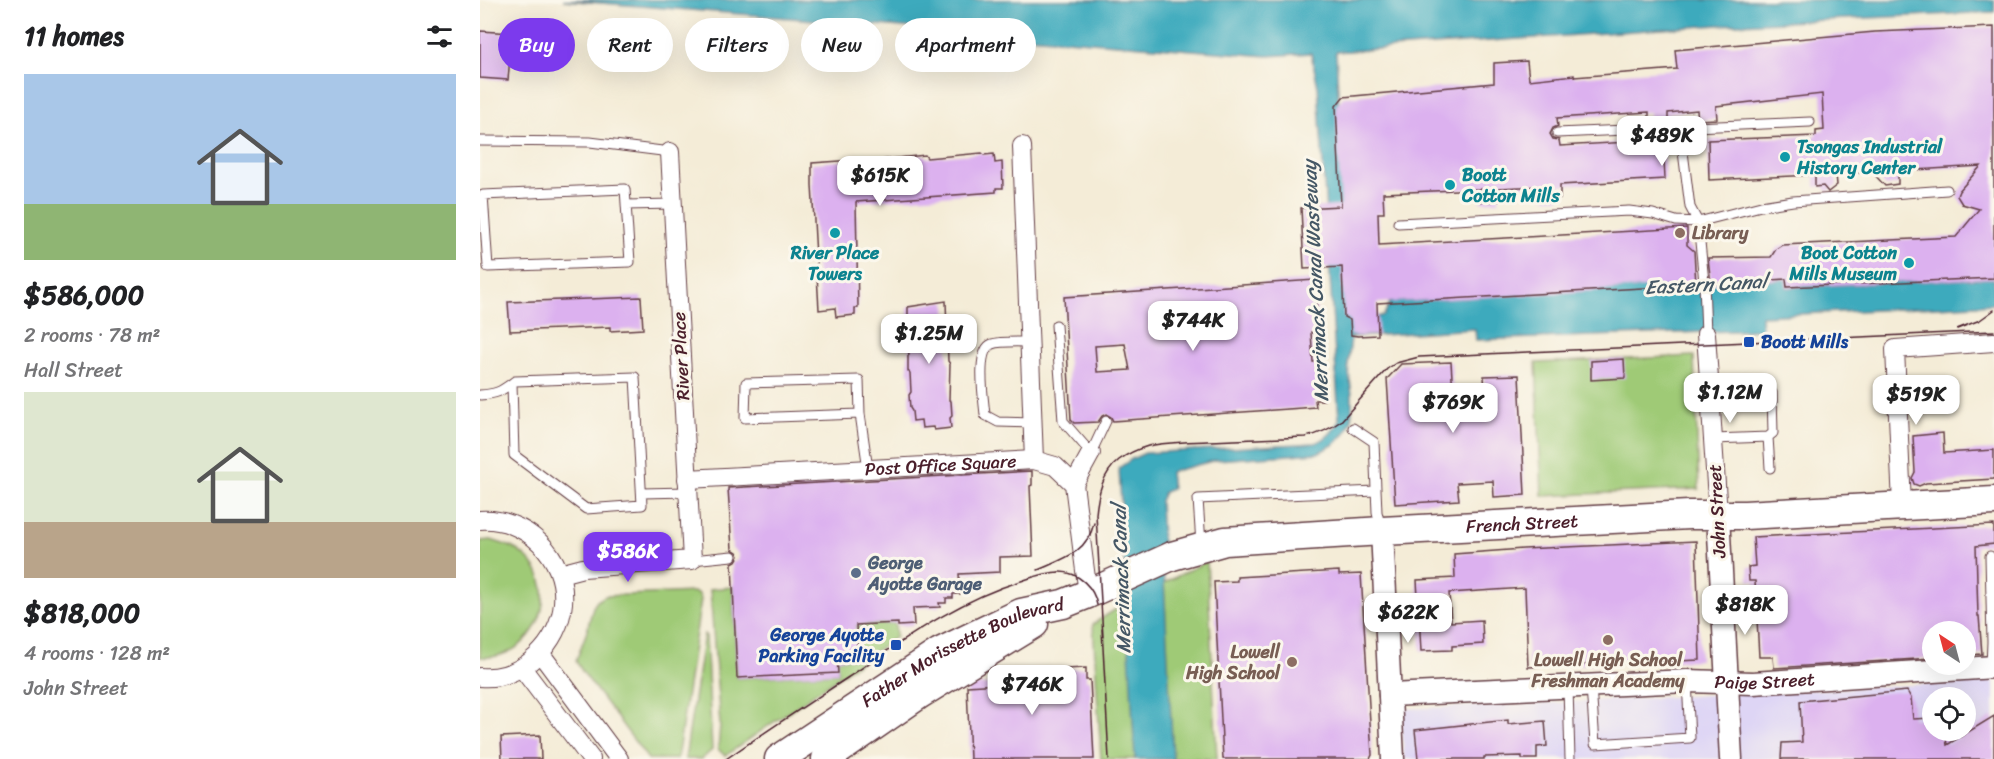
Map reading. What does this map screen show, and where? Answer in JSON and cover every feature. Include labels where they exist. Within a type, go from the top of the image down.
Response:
[{"type":"main road","name":"French Street","points":[[1076,599],[1172,556],[1225,541],[1382,531],[1994,501]]},
{"type":"main road","name":"Father Morissette Boulevard","points":[[779,759],[940,652],[1021,613],[1076,599]]},
{"type":"main road","name":"Father Morissette Boulevard","points":[[826,759],[940,682],[1076,599]]},
{"type":"street","points":[[1022,146],[1034,460]]},
{"type":"street","name":"River Place","points":[[670,152],[692,560]]},
{"type":"street","name":"John Street","points":[[1706,334],[1731,759]]},
{"type":"street","points":[[1902,505],[1894,349],[1994,342]]},
{"type":"street","points":[[1076,599],[1074,484],[1091,453]]},
{"type":"street","name":"Post Office Square","points":[[688,485],[868,469],[1034,460],[1055,466],[1074,484]]},
{"type":"street","points":[[480,520],[492,519],[514,525],[534,537],[550,553],[560,574],[563,602],[557,630],[541,654],[522,668],[503,675],[480,677]]},
{"type":"street","points":[[1382,531],[1393,759]]},
{"type":"street","points":[[560,574],[583,568],[692,560]]},
{"type":"street","points":[[541,654],[619,759]]},
{"type":"street","name":"Paige Street","points":[[1390,695],[1687,681],[1753,683],[1992,667]]},
{"type":"street","points":[[522,668],[591,759]]},
{"type":"lane","points":[[1557,133],[1810,122]]},
{"type":"lane","points":[[1680,128],[1690,207],[1698,222],[1706,334]]},
{"type":"lane","points":[[480,141],[590,142],[670,152]]},
{"type":"lane","points":[[625,189],[630,262],[488,267],[482,210],[483,195],[625,189]]},
{"type":"lane","points":[[1398,223],[1629,212],[1653,214],[1676,221],[1698,222],[1782,203],[1947,190]]},
{"type":"lane","points":[[626,205],[673,204]]},
{"type":"lane","points":[[1056,325],[1065,388],[1063,422],[1091,453],[1106,421]]},
{"type":"lane","points":[[1029,342],[992,344],[986,349],[981,365],[985,416],[998,422],[1032,423]]},
{"type":"lane","points":[[480,395],[498,394],[512,383],[515,381],[635,377],[642,505],[586,509],[514,455],[512,383]]},
{"type":"lane","points":[[860,414],[745,418],[746,383],[859,380],[860,414],[868,469]]},
{"type":"lane","points":[[1710,392],[1768,391],[1772,393],[1773,433],[1768,437],[1713,439]]},
{"type":"lane","points":[[1353,428],[1374,442],[1377,512],[1382,531]]},
{"type":"lane","points":[[1768,437],[1770,468]]},
{"type":"lane","points":[[642,493],[688,485]]},
{"type":"lane","points":[[1202,546],[1198,499],[1376,491]]},
{"type":"lane","points":[[692,560],[732,556]]},
{"type":"lane","points":[[1990,556],[1992,667]]},
{"type":"lane","points":[[1592,686],[1595,744],[1690,738],[1687,681]]},
{"type":"lane","points":[[1568,687],[1570,759]]},
{"type":"shaded area","points":[[1994,681],[1994,759],[1404,759],[1401,709]]},
{"type":"green space","points":[[1694,356],[1699,489],[1542,496],[1536,363]]},
{"type":"green space","points":[[491,540],[517,550],[537,571],[543,588],[543,605],[538,622],[528,637],[515,648],[499,656],[480,657],[480,541]]},
{"type":"green space","points":[[1207,561],[1217,759],[1101,759],[1093,624],[1127,602]]},
{"type":"green space","points":[[733,587],[737,678],[838,673],[837,659],[858,658],[856,625],[895,623],[896,637],[725,756],[718,749],[720,725],[710,589]]},
{"type":"green space","points":[[698,593],[701,599],[677,759],[648,759],[576,661],[593,607],[605,596]]},
{"type":"green space","points":[[704,634],[706,636],[712,750],[702,759],[685,759]]},
{"type":"water","name":"Eastern Canal","points":[[563,0],[1994,0],[1994,12],[1718,25],[1336,52],[1349,317],[1357,323],[1384,315],[1390,302],[1786,279],[1787,287],[1994,278],[1994,304],[1761,316],[1762,330],[1476,340],[1475,329],[1351,337],[1348,365],[1352,394],[1352,419],[1346,432],[1335,444],[1318,453],[1216,460],[1170,472],[1172,489],[1164,492],[1160,501],[1173,759],[1135,759],[1119,468],[1145,453],[1315,443],[1330,434],[1339,420],[1318,87],[1311,53],[1268,56],[1036,38],[1036,18],[895,18],[895,26],[883,25],[883,18],[801,19]]},
{"type":"building","name":"Boott Cotton Mills","points":[[1994,27],[1994,278],[1787,287],[1786,279],[1711,284],[1708,258],[1771,257],[1782,245],[1956,237],[1979,209],[1962,204],[1957,196],[1981,166],[1898,171],[1898,184],[1885,186],[1872,172],[1836,174],[1837,185],[1828,192],[1823,186],[1815,187],[1815,175],[1709,180],[1708,140],[1816,136],[1816,131],[1824,130],[1822,94],[1716,106],[1717,119],[1698,120],[1697,110],[1668,113],[1668,121],[1649,122],[1649,112],[1557,118],[1558,126],[1553,128],[1550,134],[1553,139],[1559,140],[1560,146],[1663,140],[1665,179],[1560,185],[1560,198],[1544,198],[1543,186],[1499,188],[1499,201],[1481,202],[1481,189],[1383,193],[1384,213],[1378,213],[1379,245],[1687,228],[1687,245],[1694,251],[1696,285],[1377,303],[1378,335],[1358,336],[1351,335],[1350,320],[1344,317],[1342,267],[1304,269],[1301,208],[1341,206],[1336,106],[1343,97],[1494,83],[1494,63],[1527,61],[1529,80],[1574,75],[1574,77],[1677,69],[1675,50],[1875,32]]},
{"type":"building","points":[[480,31],[498,32],[498,72],[509,72],[508,80],[480,78]]},
{"type":"building","name":"River Place Towers","points":[[982,153],[984,155],[994,154],[995,163],[1002,162],[1003,188],[996,188],[996,192],[856,202],[858,308],[855,308],[855,315],[836,317],[835,308],[819,310],[812,163]]},
{"type":"building","points":[[1315,280],[1318,332],[1311,332],[1313,362],[1322,362],[1324,400],[1315,400],[1316,407],[1113,421],[1106,414],[1098,422],[1074,423],[1071,420],[1064,297]],"holes":[[[1125,344],[1130,370],[1097,372],[1095,346]]]},
{"type":"building","points":[[641,297],[643,329],[610,331],[610,327],[510,331],[508,302]]},
{"type":"building","name":"River Place Towers","points":[[946,301],[951,428],[934,430],[933,427],[922,428],[921,420],[913,421],[909,395],[911,392],[906,319],[908,307]]},
{"type":"building","points":[[1624,359],[1625,378],[1591,380],[1591,361]]},
{"type":"building","points":[[1451,362],[1453,393],[1485,392],[1484,376],[1519,375],[1525,495],[1494,497],[1493,481],[1457,483],[1459,500],[1395,504],[1387,379],[1401,364]]},
{"type":"building","points":[[1943,433],[1944,453],[1994,450],[1994,479],[1926,483],[1919,486],[1914,484],[1912,478],[1915,472],[1913,436]]},
{"type":"building","name":"George Ayotte Garage","points":[[1032,471],[1032,485],[1030,486],[1033,556],[1000,557],[1000,572],[959,574],[960,594],[953,594],[953,598],[946,598],[946,603],[939,603],[940,607],[913,608],[914,625],[898,626],[898,623],[856,625],[858,658],[837,659],[838,673],[737,678],[732,563],[739,556],[732,549],[728,488]]},
{"type":"building","points":[[1994,525],[1994,544],[1976,546],[1978,616],[1982,654],[1976,654],[1976,621],[1922,621],[1922,659],[1774,668],[1773,657],[1759,657],[1755,581],[1749,581],[1748,567],[1755,566],[1753,537]]},
{"type":"building","points":[[1696,541],[1700,660],[1528,667],[1525,588],[1449,593],[1451,622],[1482,620],[1483,644],[1452,646],[1452,650],[1421,651],[1417,580],[1455,578],[1454,554]]},
{"type":"building","name":"Lowell High School","points":[[1339,571],[1339,575],[1361,574],[1372,755],[1370,759],[1223,759],[1214,582],[1237,581],[1237,577]]},
{"type":"building","points":[[1086,668],[1086,680],[1090,680],[1094,759],[970,759],[967,686],[999,684],[999,672]]},
{"type":"building","points":[[1907,691],[1911,698],[1913,719],[1922,719],[1922,741],[1946,741],[1947,745],[1953,741],[1976,741],[1976,727],[1994,716],[1994,759],[1781,759],[1782,743],[1802,742],[1800,701]]},
{"type":"building","points":[[1508,720],[1508,724],[1545,721],[1547,746],[1537,747],[1537,759],[1522,759],[1522,756],[1484,757],[1484,759],[1418,759],[1415,730]]},
{"type":"building","points":[[540,735],[541,759],[502,759],[501,737]]},
{"type":"tram line","points":[[1957,329],[1980,320],[1994,310]]},
{"type":"tram line","points":[[1103,637],[1096,514],[1098,499],[1105,478],[1113,466],[1119,460],[1144,447],[1170,443],[1306,437],[1329,429],[1341,421],[1387,369],[1396,363],[1419,357],[1994,331]]},
{"type":"tram line","points":[[1038,570],[1073,554],[1086,541],[1094,523]]},
{"type":"tram line","points":[[726,759],[909,636],[974,599],[997,589],[1045,574],[1067,573],[1085,582],[1093,593],[1097,605]]},
{"type":"tram line","points":[[1102,629],[1109,759]]},
{"type":"place","name":"Tsongas Industrial History Center","points":[[1785,157]]},
{"type":"place","name":"Boott Cotton Mills","points":[[1450,185]]},
{"type":"place","name":"River Place Towers","points":[[835,233]]},
{"type":"place","name":"Library","points":[[1680,233]]},
{"type":"place","name":"Boot Cotton Mills Museum","points":[[1909,263]]},
{"type":"place","name":"Boott Mills","points":[[1749,342]]},
{"type":"place","name":"George Ayotte Garage","points":[[856,573]]},
{"type":"place","name":"Lowell High School Freshman Academy","points":[[1608,640]]},
{"type":"place","name":"George Ayotte Parking Facility","points":[[896,645]]},
{"type":"place","name":"Lowell High School","points":[[1292,662]]},
{"type":"water label","name":"Merrimack Canal Wasteway","points":[[1315,281]]},
{"type":"water label","name":"Merrimack Canal","points":[[1121,579]]}]
